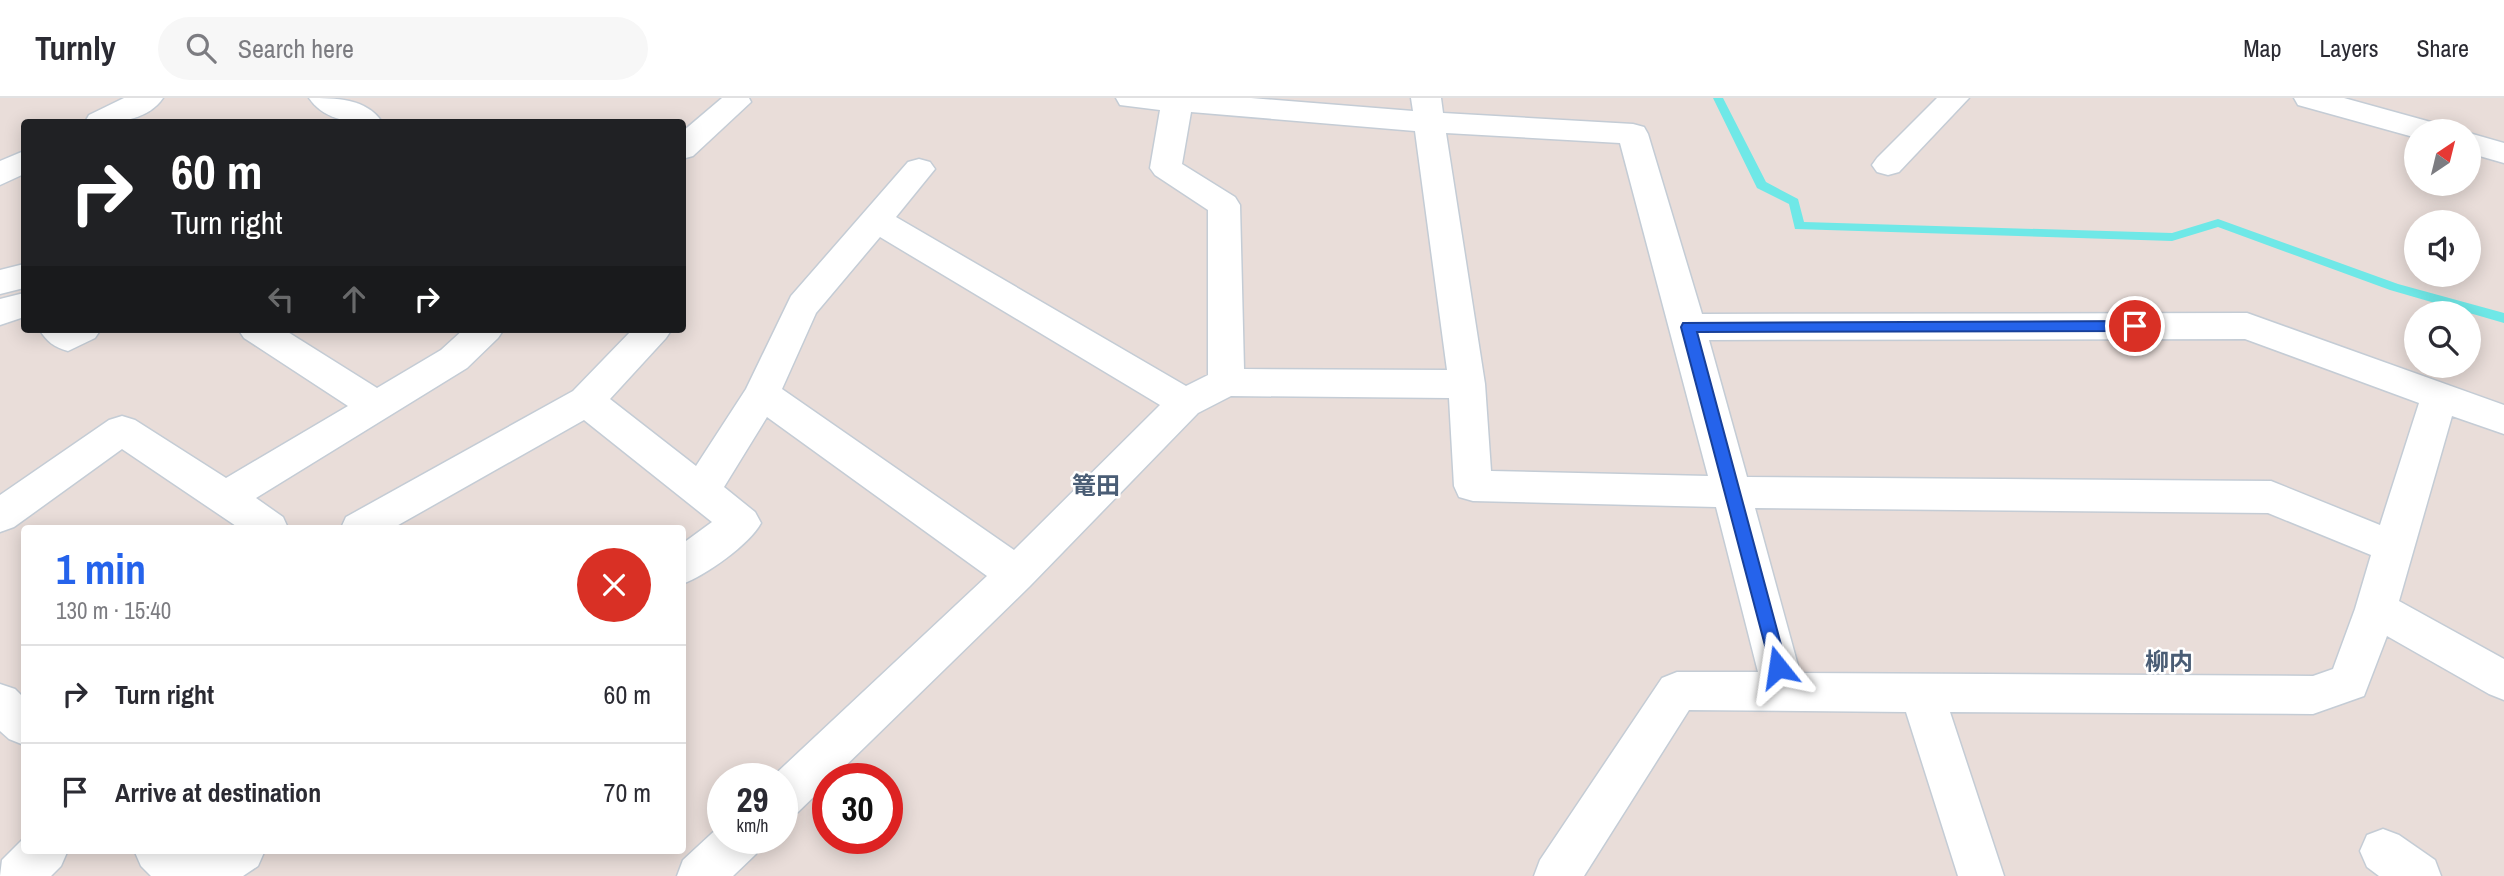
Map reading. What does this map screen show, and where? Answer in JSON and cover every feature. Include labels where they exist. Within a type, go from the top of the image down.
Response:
[{"type":"street","points":[[106,119],[148,98]]},
{"type":"street","points":[[324,98],[362,119]]},
{"type":"street","points":[[1131,98],[1177,102],[1428,110],[1633,134],[1688,327],[1784,692]]},
{"type":"street","points":[[1888,164],[1954,98]]},
{"type":"street","points":[[2309,98],[2404,125]]},
{"type":"street","points":[[686,145],[735,100]]},
{"type":"street","points":[[1177,102],[1166,168],[1224,205],[1226,382]]},
{"type":"street","points":[[1428,110],[1467,384],[1473,486],[1732,492],[2271,497],[2393,547]]},
{"type":"street","points":[[2482,147],[2504,153]]},
{"type":"street","points":[[0,174],[21,163]]},
{"type":"street","points":[[701,491],[762,394],[803,305],[919,169]]},
{"type":"street","points":[[877,220],[1185,403]]},
{"type":"street","points":[[0,282],[21,277]]},
{"type":"street","points":[[0,312],[21,306]]},
{"type":"street","points":[[1688,327],[2247,326],[2504,420]]},
{"type":"street","points":[[62,333],[68,338],[76,333]]},
{"type":"street","points":[[262,333],[375,405]]},
{"type":"street","points":[[225,498],[454,359],[482,333]]},
{"type":"street","points":[[365,525],[586,401],[650,333]]},
{"type":"street","points":[[798,782],[1016,574],[1185,403],[1226,382],[1467,384]]},
{"type":"street","points":[[762,394],[1016,574]]},
{"type":"street","points":[[1557,876],[1677,691],[2313,695],[2349,683],[2376,609],[2438,397]]},
{"type":"street","points":[[586,401],[741,523],[686,564]]},
{"type":"street","points":[[0,516],[122,430],[265,525]]},
{"type":"street","points":[[2376,609],[2504,681]]},
{"type":"street","points":[[1922,693],[1981,876]]},
{"type":"street","points":[[0,703],[21,722]]},
{"type":"street","points":[[19,876],[41,854]]},
{"type":"street","points":[[161,854],[184,876]]},
{"type":"street","points":[[202,876],[236,854]]},
{"type":"street","points":[[700,876],[723,854]]},
{"type":"waterway","points":[[1718,98],[1761,185],[1794,202],[1799,226],[2172,237],[2218,223],[2394,287],[2504,318]]},
{"type":"district","name":"篭田","points":[[1096,486]]},
{"type":"district","name":"柳内","points":[[2169,662]]},
{"type":"route","points":[[1778,667],[1688,327],[2135,326]]}]
